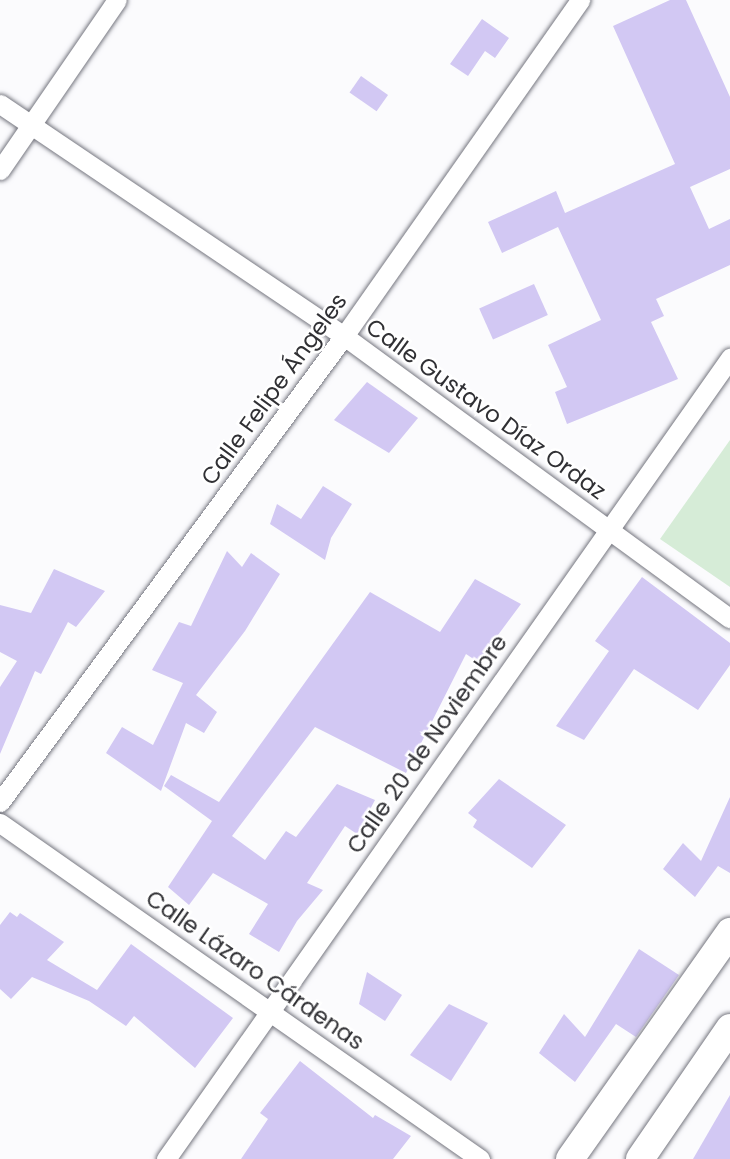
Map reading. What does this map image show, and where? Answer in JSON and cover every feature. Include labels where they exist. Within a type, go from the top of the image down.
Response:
[{"type":"street","points":[[0,170],[117,0]]},
{"type":"street","name":"Calle Felipe Ángeles","points":[[0,802],[344,336],[580,0]]},
{"type":"street","name":"Calle Gustavo Díaz Ordaz","points":[[0,104],[344,336],[730,618]]},
{"type":"street","name":"Calle 20 de Noviembre","points":[[166,1159],[269,1009],[730,358]]},
{"type":"street","name":"Calle Lázaro Cárdenas","points":[[0,823],[480,1159]]},
{"type":"street","points":[[570,1159],[730,932]]},
{"type":"street","points":[[640,1159],[730,1027]]},
{"type":"green space","points":[[730,440],[730,587],[660,539]]},
{"type":"building","points":[[670,0],[686,0],[730,97],[730,169],[690,187],[709,229],[730,219],[730,265],[656,299],[664,316],[651,322],[678,379],[567,424],[555,392],[567,387],[548,345],[601,320],[558,227],[502,253],[488,222],[556,191],[565,213],[675,164],[613,26]]},
{"type":"building","points":[[482,19],[509,38],[495,58],[485,51],[468,76],[450,64]]},
{"type":"building","points":[[361,76],[388,95],[377,111],[350,92]]},
{"type":"building","points":[[534,284],[548,315],[493,339],[479,308]]},
{"type":"building","points":[[367,382],[418,418],[389,453],[334,420]]},
{"type":"building","points":[[323,486],[352,504],[331,538],[325,560],[270,524],[277,504],[301,519]]},
{"type":"building","points":[[227,551],[242,567],[251,553],[280,574],[245,631],[196,695],[217,712],[204,733],[186,723],[161,791],[106,753],[122,727],[153,745],[183,683],[152,670],[179,622],[191,626]]},
{"type":"building","points":[[54,569],[105,591],[76,627],[68,622],[41,674],[35,671],[0,754],[0,687],[17,661],[0,652],[0,605],[31,613]]},
{"type":"building","points":[[642,577],[730,643],[730,665],[698,710],[634,669],[584,740],[556,726],[609,651],[595,641]]},
{"type":"building","points":[[475,579],[521,604],[478,662],[466,654],[406,773],[315,727],[232,836],[265,860],[286,831],[296,837],[337,784],[375,800],[357,834],[345,826],[307,883],[323,890],[297,921],[279,952],[249,934],[268,904],[213,873],[189,905],[168,887],[212,821],[164,786],[171,775],[219,802],[370,592],[440,632]]},
{"type":"building","points":[[499,779],[566,825],[532,868],[473,827],[477,820],[468,813]]},
{"type":"building","points":[[730,797],[730,873],[718,866],[695,897],[663,869],[683,843],[701,861]]},
{"type":"building","points":[[10,912],[17,917],[20,913],[64,942],[47,960],[97,990],[131,944],[233,1018],[195,1068],[134,1016],[126,1026],[89,1001],[32,977],[11,999],[0,989],[0,925]]},
{"type":"building","points":[[639,949],[679,975],[636,1037],[616,1024],[575,1082],[539,1053],[564,1014],[585,1037]]},
{"type":"building","points":[[367,972],[402,995],[385,1021],[359,1004]]},
{"type":"building","points":[[449,1004],[488,1023],[451,1081],[410,1055]]},
{"type":"building","points":[[300,1061],[373,1118],[375,1115],[411,1136],[393,1159],[241,1159],[268,1119],[260,1113]]},
{"type":"building","points":[[730,1095],[730,1159],[693,1159]]}]
